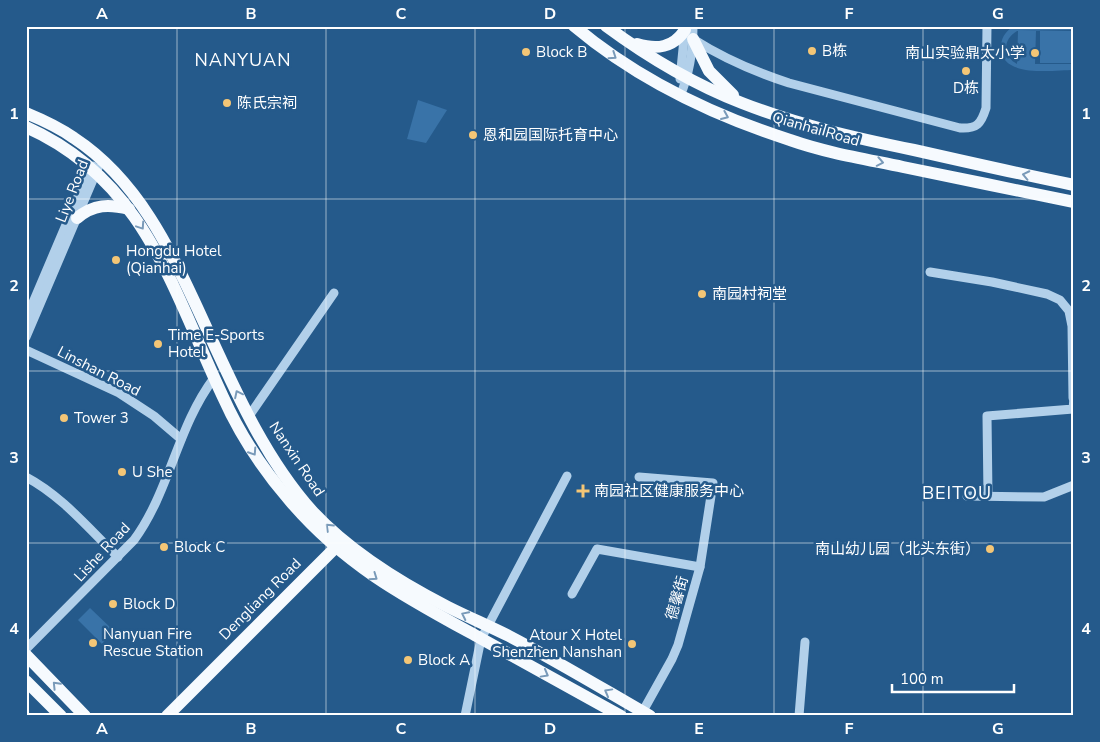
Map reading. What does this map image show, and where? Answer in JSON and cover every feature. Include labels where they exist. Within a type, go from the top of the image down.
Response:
[{"type":"main road","name":"Qianhai Road","points":[[574,26],[623,63],[680,96],[733,120],[791,141],[846,155],[1072,202]]},
{"type":"main road","name":"Qianhai Road","points":[[606,26],[684,76],[740,102],[793,121],[844,135],[1073,185]]},
{"type":"main road","points":[[624,39],[647,46],[660,47],[676,41],[689,30],[709,71],[740,102]]},
{"type":"main road","name":"Nanxin Road","points":[[26,114],[74,138],[101,158],[134,194],[157,227],[214,378],[242,434],[265,469],[296,508],[335,548],[397,593],[621,716]]},
{"type":"main road","name":"Nanxin Road","points":[[26,127],[55,142],[94,171],[129,209],[152,244],[168,260],[249,416],[275,461],[296,491],[332,531],[355,550],[406,584],[508,636],[646,714]]},
{"type":"main road","points":[[78,218],[84,212],[99,206],[116,206],[129,209]]},
{"type":"main road","name":"Dengliang Road","points":[[167,716],[335,548]]},
{"type":"main road","points":[[26,655],[85,716]]},
{"type":"main road","points":[[26,681],[61,716]]},
{"type":"street","points":[[689,30],[718,54],[789,83],[969,129],[979,124],[986,108],[987,26]]},
{"type":"street","points":[[680,96],[689,30]]},
{"type":"street","name":"Liye Road","points":[[26,319],[101,158]]},
{"type":"street","name":"Liye Road","points":[[26,337],[78,218],[94,171]]},
{"type":"street","points":[[930,272],[992,282],[1047,294],[1060,300],[1069,311],[1072,326],[1073,409],[987,416],[988,496]]},
{"type":"street","points":[[249,416],[334,293]]},
{"type":"street","name":"Linshan Road","points":[[26,350],[123,396],[154,416],[181,439]]},
{"type":"street","name":"Lishe Road","points":[[26,649],[134,540],[154,509],[181,439],[200,398],[214,378]]},
{"type":"street","points":[[465,716],[481,639],[567,476]]},
{"type":"street","points":[[26,477],[46,489],[61,502],[118,557]]},
{"type":"street","name":"德馨街","points":[[639,478],[713,483],[700,567],[678,646],[646,714]]},
{"type":"street","points":[[967,496],[1044,496],[1074,485]]},
{"type":"street","points":[[572,594],[597,549],[700,567]]},
{"type":"street","points":[[799,716],[805,642]]},
{"type":"shaded area","points":[[1014,26],[1074,26],[1074,30],[1018,31],[1036,31],[1035,64],[1074,64],[1074,70],[1028,70],[1017,68],[1008,63],[1002,56],[1001,45],[1007,31]],"holes":[[[1018,31],[1017,64],[1009,57],[1006,47],[1009,38]]]},
{"type":"shaded area","points":[[1040,31],[1074,31],[1074,63],[1040,63]]},
{"type":"shaded area","points":[[418,100],[447,110],[426,143],[407,139]]},
{"type":"shaded area","points":[[90,608],[114,631],[102,644],[78,620]]},
{"type":"place","name":"B栋","points":[[812,51]]},
{"type":"place","name":"Block B","points":[[526,52]]},
{"type":"place","name":"南山实验鼎太小学","points":[[1035,53]]},
{"type":"place","name":"D栋","points":[[966,71]]},
{"type":"place","name":"陈氏宗祠","points":[[227,103]]},
{"type":"place","name":"恩和园国际托育中心","points":[[473,135]]},
{"type":"place","name":"Hongdu Hotel (Qianhai)","points":[[116,260]]},
{"type":"place","name":"南园村祠堂","points":[[702,294]]},
{"type":"place","name":"Time E-Sports Hotel","points":[[158,344]]},
{"type":"place","name":"Tower 3","points":[[64,418]]},
{"type":"place","name":"U She","points":[[122,472]]},
{"type":"place","name":"南园社区健康服务中心","points":[[583,491]]},
{"type":"place","name":"Block C","points":[[164,547]]},
{"type":"place","name":"南山幼儿园（北头东街）","points":[[990,549]]},
{"type":"place","name":"Block D","points":[[113,604]]},
{"type":"place","name":"Nanyuan Fire Rescue Station","points":[[93,643]]},
{"type":"place","name":"Atour X Hotel Shenzhen Nanshan","points":[[632,644]]},
{"type":"place","name":"Block A","points":[[408,660]]},
{"type":"district","name":"NANYUAN","points":[[243,60]]},
{"type":"district","name":"BEITOU","points":[[957,493]]}]
